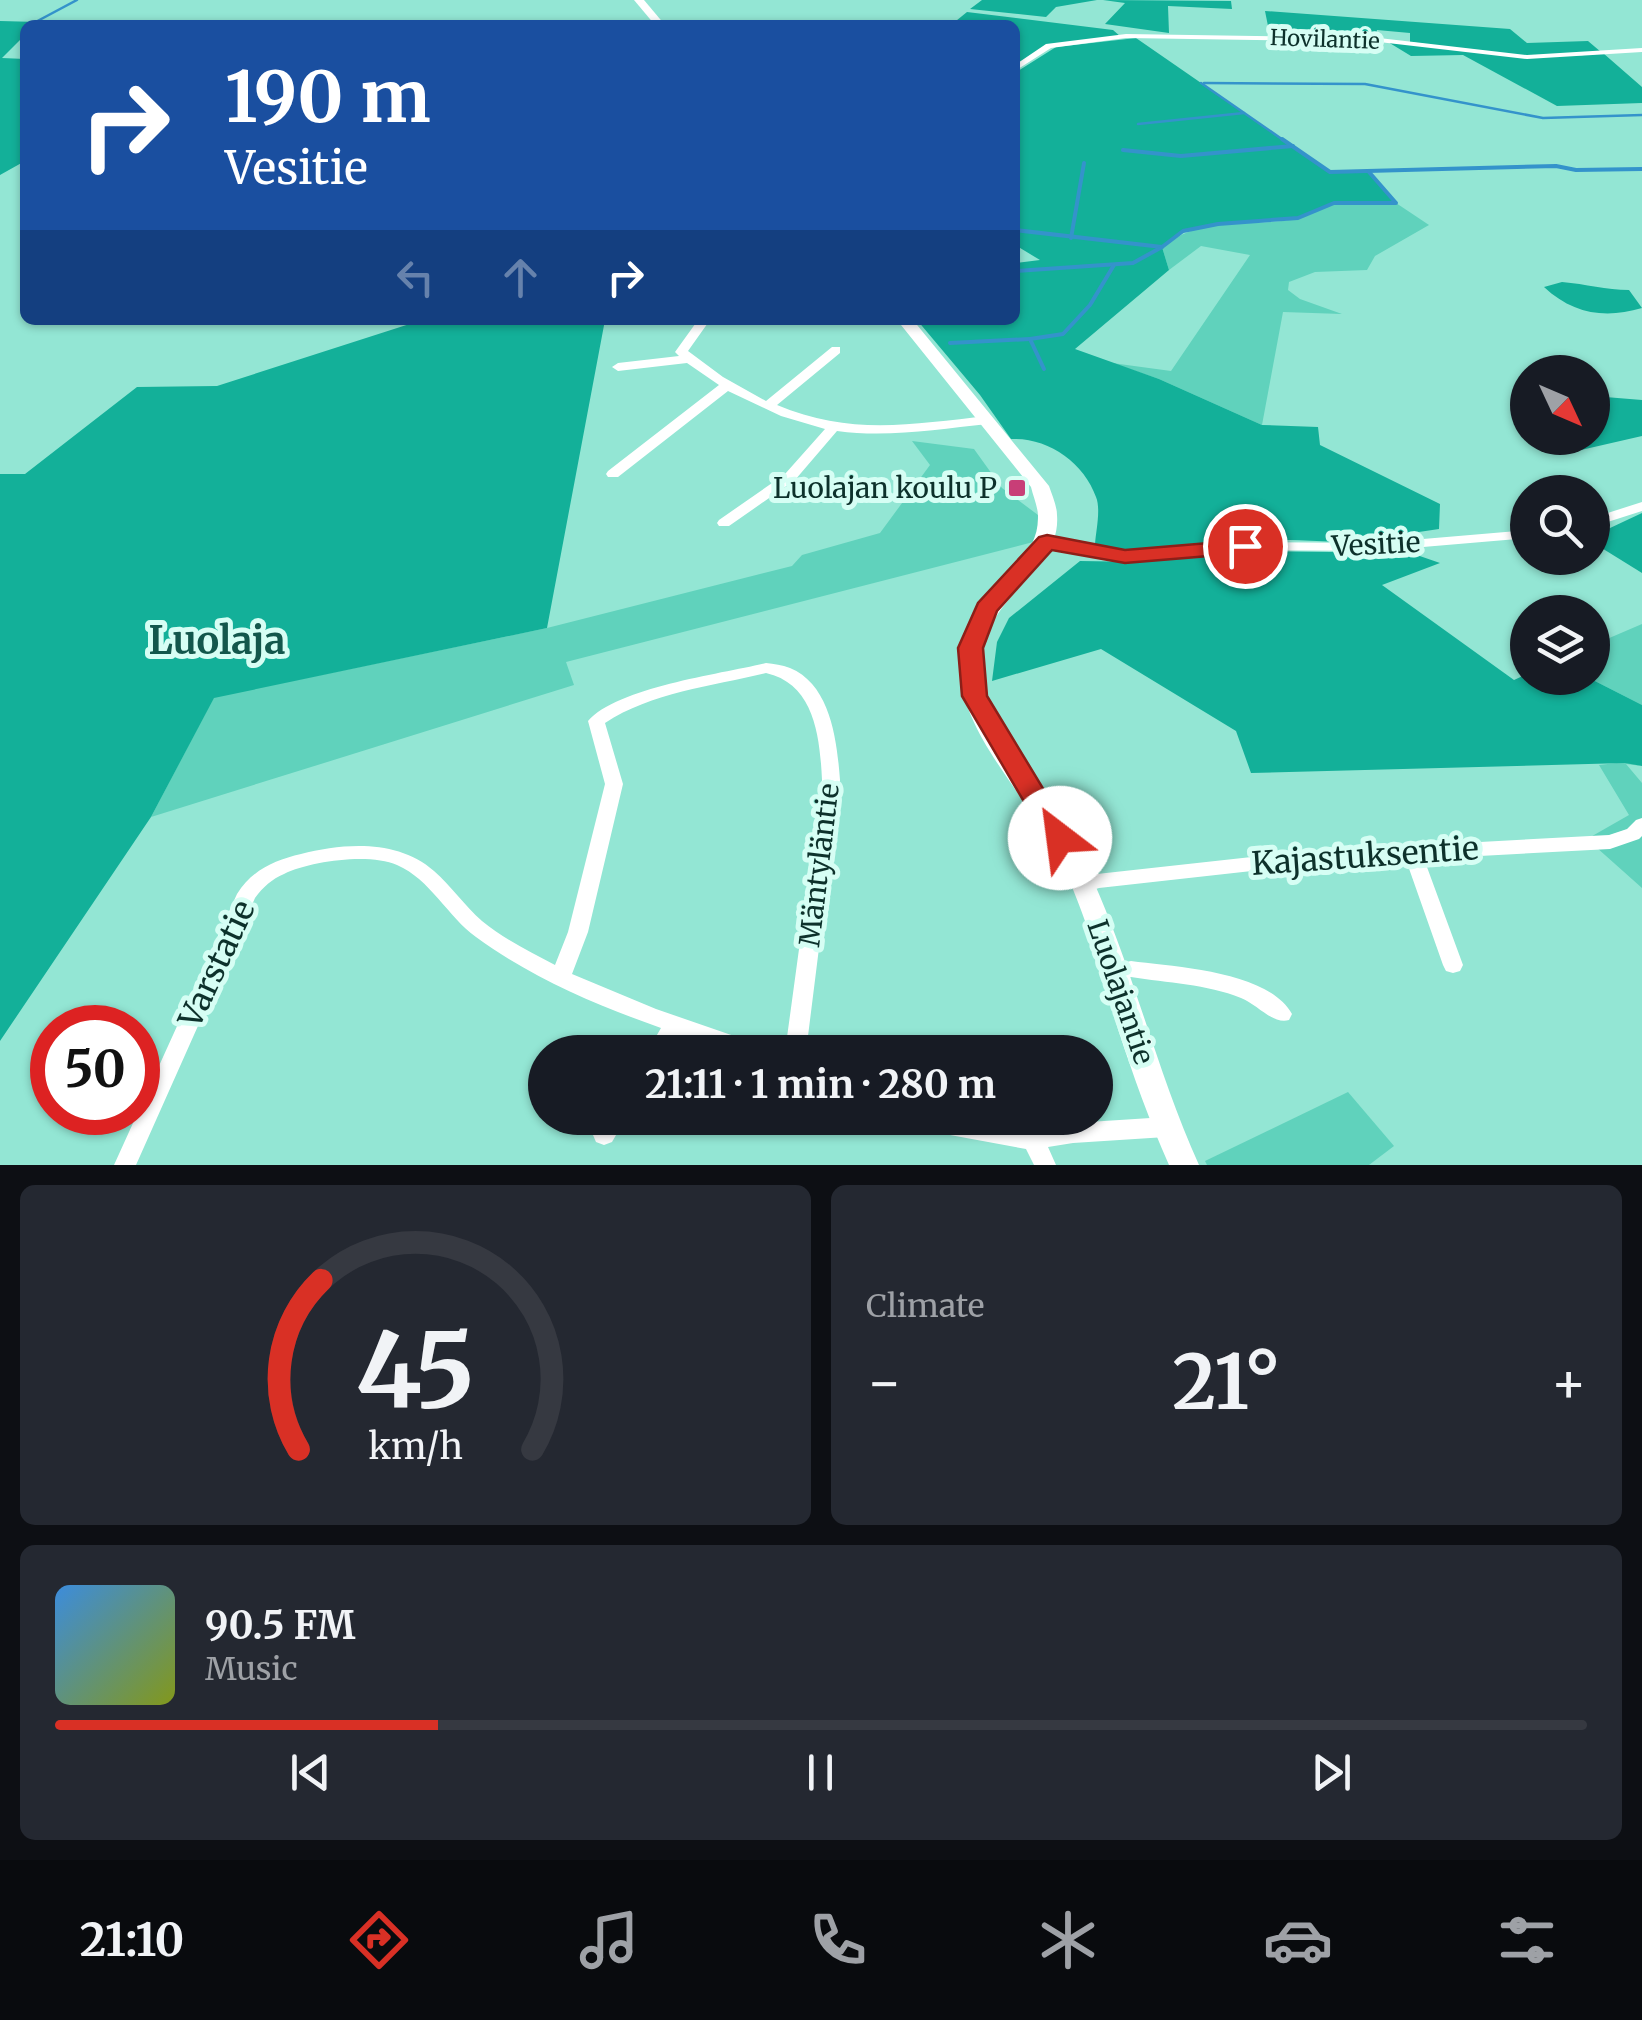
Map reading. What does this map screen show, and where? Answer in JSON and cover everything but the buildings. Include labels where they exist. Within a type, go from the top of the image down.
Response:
[{"type":"main road","points":[[639,0],[656,20]]},
{"type":"main road","points":[[909,325],[1040,486],[1050,513],[1047,542]]},
{"type":"main road","name":"Luolajantie","points":[[1047,542],[986,608],[970,648],[974,696],[1047,814],[1084,886],[1166,1126],[1184,1165]]},
{"type":"street","name":"Hovilantie","points":[[1020,66],[1049,46],[1126,36],[1379,40],[1540,57],[1642,50]]},
{"type":"street","points":[[685,355],[701,325]]},
{"type":"street","points":[[769,405],[836,350]]},
{"type":"street","points":[[618,366],[685,355],[726,386],[834,427],[900,429],[988,420]]},
{"type":"street","points":[[613,474],[726,386]]},
{"type":"street","points":[[724,523],[790,477],[834,427]]},
{"type":"street","points":[[1610,517],[1642,506]]},
{"type":"street","name":"Vesitie","points":[[1047,542],[1125,556],[1245,546],[1376,547],[1510,536]]},
{"type":"street","name":"Mäntyläntie","points":[[560,978],[578,932],[614,784],[596,722],[607,712],[630,702],[766,668],[784,670],[798,678],[819,710],[829,746],[830,780],[798,1035]]},
{"type":"street","name":"Kajastuksentie","points":[[1084,886],[1098,881],[1276,862],[1610,842],[1633,834],[1642,825]]},
{"type":"street","points":[[1412,851],[1453,965]]},
{"type":"street","name":"Varstatie","points":[[125,1165],[247,894],[264,876],[322,856],[373,854],[404,860],[481,931],[560,978]]},
{"type":"street","points":[[1116,972],[1131,969],[1249,990],[1270,999],[1282,1014]]},
{"type":"street","points":[[560,978],[623,1008],[704,1035]]},
{"type":"street","points":[[668,1035],[674,1025]]},
{"type":"street","points":[[1006,1135],[1033,1140],[1166,1126]]},
{"type":"street","points":[[1033,1140],[1045,1165]]},
{"type":"green space","points":[[982,0],[1097,0],[1056,7],[1046,17],[970,9]]},
{"type":"green space","points":[[1103,0],[1231,1],[1232,9],[1168,6],[1169,33],[1105,24],[1125,3]]},
{"type":"green space","points":[[1265,11],[1510,29],[1527,43],[1588,41],[1601,52],[1575,56],[1603,53],[1642,87],[1642,103],[1557,106],[1463,55],[1411,56],[1388,42],[1500,54],[1410,42],[1410,33],[1377,30],[1375,38],[1270,36]]},
{"type":"green space","points":[[967,12],[1113,30],[1121,37],[1046,45],[1020,64],[1020,20],[957,20]]},
{"type":"green space","points":[[0,21],[20,22],[20,40],[2,58],[20,59],[20,164],[0,175]]},
{"type":"green space","points":[[1136,38],[1330,172],[1369,172],[1396,203],[1334,203],[1298,218],[1229,222],[1183,231],[1162,247],[1169,270],[1075,349],[1159,379],[1262,425],[1318,427],[1320,445],[1440,504],[1439,529],[1385,537],[1387,544],[1240,540],[1147,553],[1111,551],[1095,544],[1097,502],[1083,473],[1051,447],[1011,439],[921,325],[1020,325],[1020,262],[1040,260],[1020,248],[1020,70],[1056,47]]},
{"type":"green space","points":[[1334,203],[1396,203],[1429,225],[1375,256],[1367,270],[1315,272],[1289,282],[1288,290],[1300,299],[1342,314],[1283,312],[1262,425],[1159,379],[1112,363],[1171,371],[1250,255],[1201,246],[1169,270],[1162,247],[1196,229],[1298,218]]},
{"type":"green space","points":[[1562,282],[1629,290],[1642,308],[1590,312],[1566,303],[1544,287]]},
{"type":"green space","points":[[406,325],[604,325],[547,628],[214,698],[151,817],[0,1041],[0,474],[25,474],[137,387],[217,386]]},
{"type":"green space","points":[[1610,397],[1642,400],[1642,436],[1610,443]]},
{"type":"green space","points":[[912,441],[974,449],[1002,488],[1038,515],[1037,541],[566,662],[574,685],[151,817],[214,697],[547,628],[792,566],[802,555],[880,533],[930,465]]},
{"type":"green space","points":[[1642,513],[1642,573],[1610,553],[1610,528]]},
{"type":"green space","points":[[1244,551],[1411,553],[1440,563],[1382,585],[1510,677],[1510,695],[1610,695],[1610,689],[1642,705],[1642,766],[1625,763],[1251,773],[1236,731],[1101,649],[992,681],[997,642],[1009,618],[1080,561],[1144,562]]},
{"type":"green space","points":[[1642,624],[1642,705],[1610,689],[1610,638]]},
{"type":"green space","points":[[1625,762],[1642,766],[1626,764],[1642,783],[1642,888],[1587,839],[1629,815],[1599,765]]},
{"type":"green space","points":[[1348,1092],[1394,1146],[1369,1165],[1207,1165],[1205,1161]]},
{"type":"waterway","points":[[39,20],[77,0]]},
{"type":"waterway","points":[[1201,83],[1286,142]]},
{"type":"waterway","points":[[1204,83],[1365,84],[1543,118],[1642,115]]},
{"type":"waterway","points":[[1138,124],[1244,113]]},
{"type":"waterway","points":[[1282,139],[1292,146]]},
{"type":"waterway","points":[[1123,150],[1181,156],[1292,146]]},
{"type":"waterway","points":[[1292,146],[1330,172],[1556,166],[1576,170],[1642,169]]},
{"type":"waterway","points":[[1071,237],[1084,163]]},
{"type":"waterway","points":[[1162,247],[1183,231],[1218,224],[1298,218],[1334,203],[1396,203],[1369,172]]},
{"type":"waterway","points":[[1020,231],[1071,237]]},
{"type":"waterway","points":[[1071,237],[1162,247]]},
{"type":"waterway","points":[[1020,271],[1133,263],[1162,247]]},
{"type":"waterway","points":[[1030,339],[1063,334],[1090,305],[1114,265]]},
{"type":"waterway","points":[[950,343],[1030,339]]},
{"type":"waterway","points":[[1030,339],[1044,369]]},
{"type":"place","name":"Luolajan koulu P","points":[[1017,488]]},
{"type":"district","name":"Luolaja","points":[[217,641]]},
{"type":"route","points":[[1060,838],[974,696],[970,648],[986,608],[1047,542],[1125,556],[1245,546]]}]
